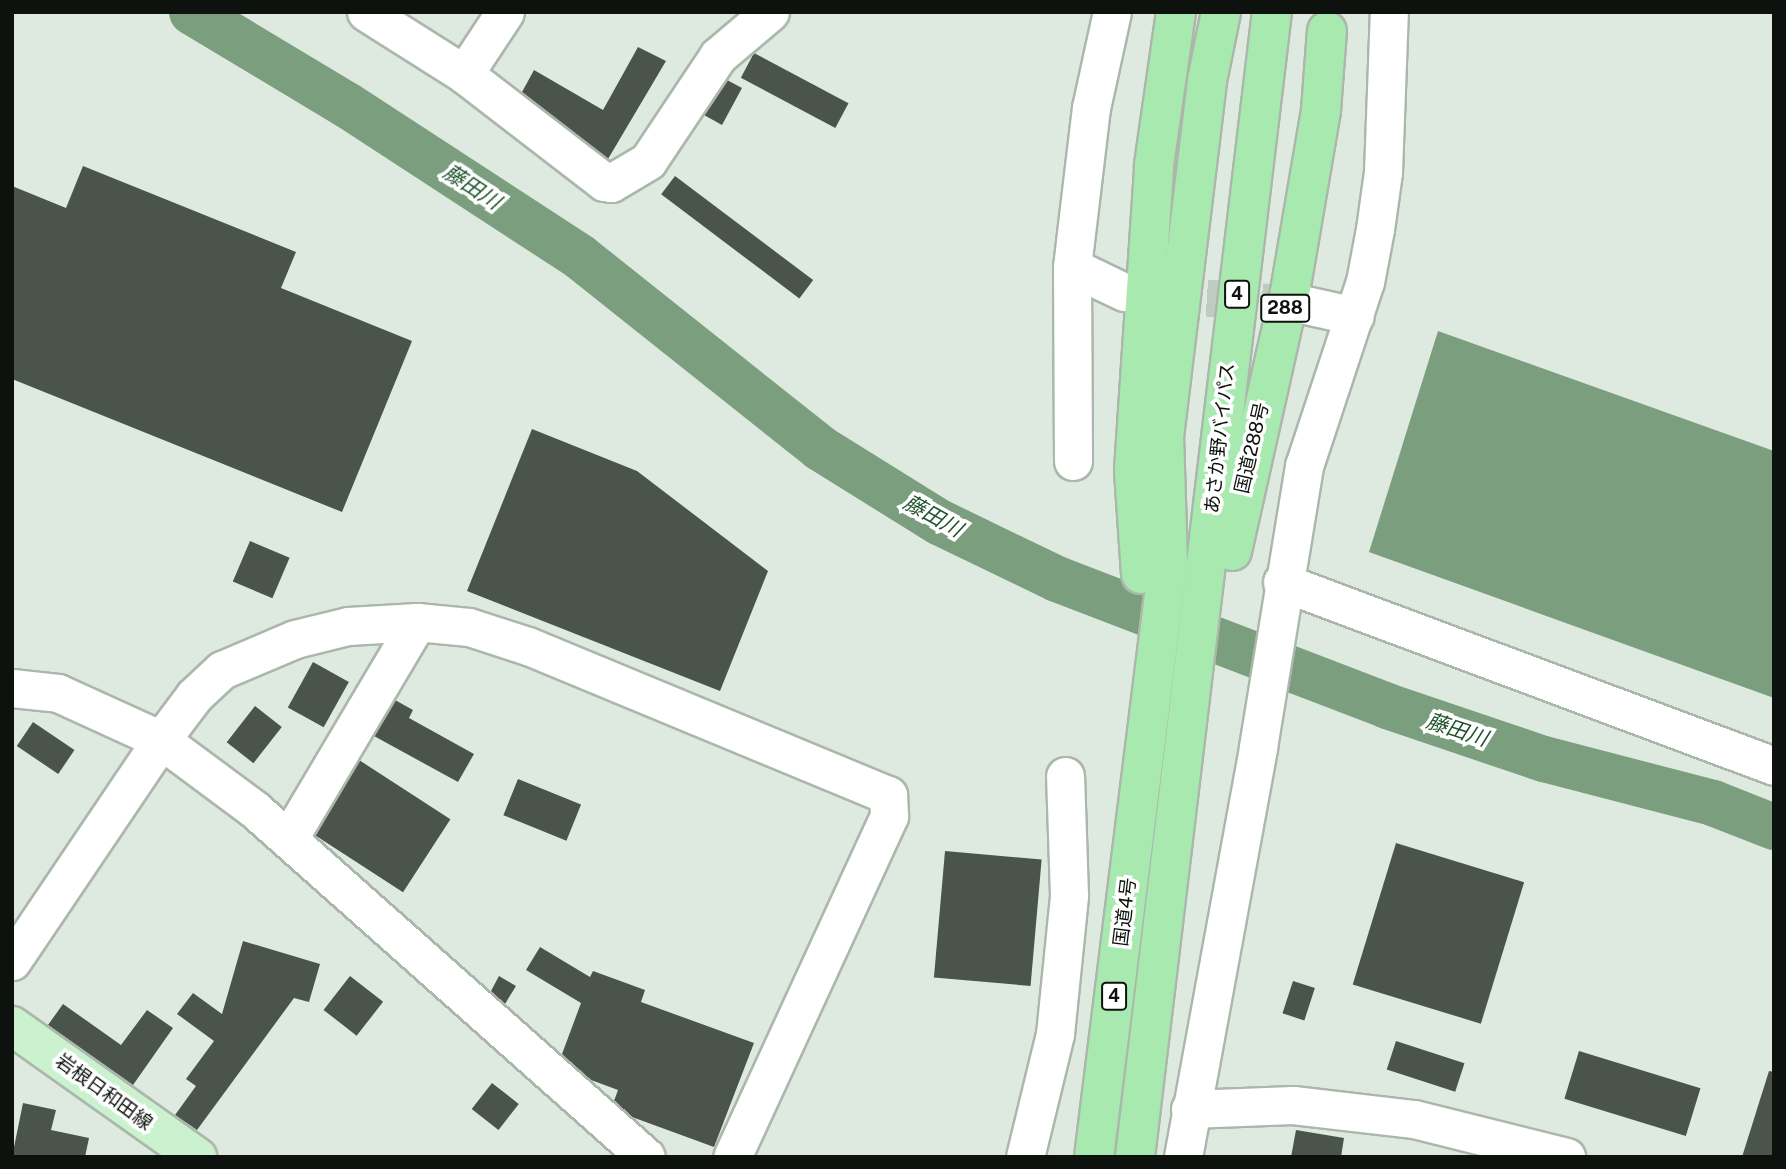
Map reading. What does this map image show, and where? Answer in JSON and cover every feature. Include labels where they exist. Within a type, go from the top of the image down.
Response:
[{"type":"highway","points":[[1156,559],[1133,470],[1154,165],[1176,12]]},
{"type":"highway","points":[[1156,559],[1164,437],[1207,81],[1221,12]]},
{"type":"highway","name":"あさか野バイパス","points":[[1216,580],[1272,12]]},
{"type":"highway","name":"国道288号","points":[[1170,865],[1198,721],[1216,580],[1238,505],[1291,286],[1321,110],[1327,31]]},
{"type":"highway","name":"国道4号","points":[[1094,1157],[1135,835],[1140,701],[1156,559]]},
{"type":"highway","name":"国道4号","points":[[1135,1157],[1170,865]]},
{"type":"main road","name":"岩根日和田線","points":[[12,1026],[176,1150]]},
{"type":"street","points":[[366,12],[464,74],[604,182],[617,181],[648,162],[718,56],[770,12]]},
{"type":"street","points":[[464,74],[505,12]]},
{"type":"street","points":[[1073,461],[1072,267],[1091,108],[1112,12]]},
{"type":"street","points":[[1183,1157],[1258,747],[1280,592],[1304,466],[1355,316],[1370,255],[1383,172],[1389,12]]},
{"type":"street","points":[[1072,267],[1124,292]]},
{"type":"street","points":[[1301,304],[1355,316]]},
{"type":"street","points":[[1280,592],[1774,766]]},
{"type":"street","points":[[289,838],[416,622]]},
{"type":"street","points":[[12,961],[161,740],[194,696],[222,670],[295,639],[348,626],[416,622],[469,627],[528,646],[888,794],[889,816],[732,1157]]},
{"type":"street","points":[[12,688],[58,693],[161,740],[289,838],[646,1157]]},
{"type":"street","points":[[1025,1157],[1055,1034],[1069,895],[1065,776]]},
{"type":"street","points":[[1190,1109],[1293,1105],[1414,1119],[1566,1157]]},
{"type":"shaded area","points":[[1438,331],[1774,451],[1774,698],[1369,552]]},
{"type":"building","points":[[638,47],[666,61],[608,159],[522,92],[534,70],[603,110]]},
{"type":"building","points":[[754,53],[848,103],[835,128],[741,78]]},
{"type":"building","points":[[727,80],[742,88],[722,125],[704,115]]},
{"type":"building","points":[[83,166],[296,252],[281,288],[412,341],[342,512],[12,379],[12,186],[66,208]]},
{"type":"building","points":[[675,176],[813,280],[799,298],[661,194]]},
{"type":"building","points":[[532,429],[637,471],[768,571],[720,691],[467,591]]},
{"type":"building","points":[[250,541],[290,558],[272,598],[233,582]]},
{"type":"building","points":[[313,662],[349,682],[324,727],[288,707]]},
{"type":"building","points":[[395,700],[413,710],[409,718],[474,754],[458,782],[374,736]]},
{"type":"building","points":[[255,706],[282,727],[253,763],[227,742]]},
{"type":"building","points":[[33,722],[74,750],[58,774],[17,746]]},
{"type":"building","points":[[359,760],[450,819],[403,892],[312,833]]},
{"type":"building","points":[[518,779],[581,804],[566,841],[503,815]]},
{"type":"building","points":[[1396,843],[1524,882],[1481,1024],[1353,985]]},
{"type":"building","points":[[945,851],[1042,859],[1031,986],[934,978]]},
{"type":"building","points":[[243,941],[320,964],[309,1002],[294,998],[197,1130],[175,1115],[196,1086],[186,1079],[214,1041],[177,1014],[193,993],[222,1014]]},
{"type":"building","points":[[540,947],[590,977],[593,971],[645,990],[641,1002],[754,1043],[714,1147],[632,1117],[614,1101],[618,1090],[591,1080],[562,1054],[581,1003],[526,970]]},
{"type":"building","points":[[350,976],[383,1002],[357,1036],[324,1010]]},
{"type":"building","points":[[499,976],[516,986],[505,1004],[491,991]]},
{"type":"building","points":[[1293,981],[1315,988],[1304,1020],[1282,1013]]},
{"type":"building","points":[[63,1004],[121,1045],[147,1010],[173,1028],[133,1085],[48,1025]]},
{"type":"building","points":[[1396,1041],[1464,1063],[1455,1092],[1387,1070]]},
{"type":"building","points":[[1579,1051],[1700,1088],[1686,1136],[1564,1099]]},
{"type":"building","points":[[1769,1071],[1774,1072],[1774,1157],[1742,1157]]},
{"type":"building","points":[[492,1083],[519,1104],[498,1130],[472,1109]]},
{"type":"building","points":[[23,1103],[56,1110],[51,1130],[89,1138],[85,1157],[12,1157]]},
{"type":"building","points":[[1296,1130],[1344,1138],[1341,1157],[1291,1157]]},
{"type":"waterway","name":"藤田川","points":[[192,12],[347,105],[580,257],[820,448],[939,522],[1057,579],[1387,706],[1544,759],[1713,803],[1774,827]]},
{"type":"tunnel","points":[[1152,294],[1301,304]]}]
